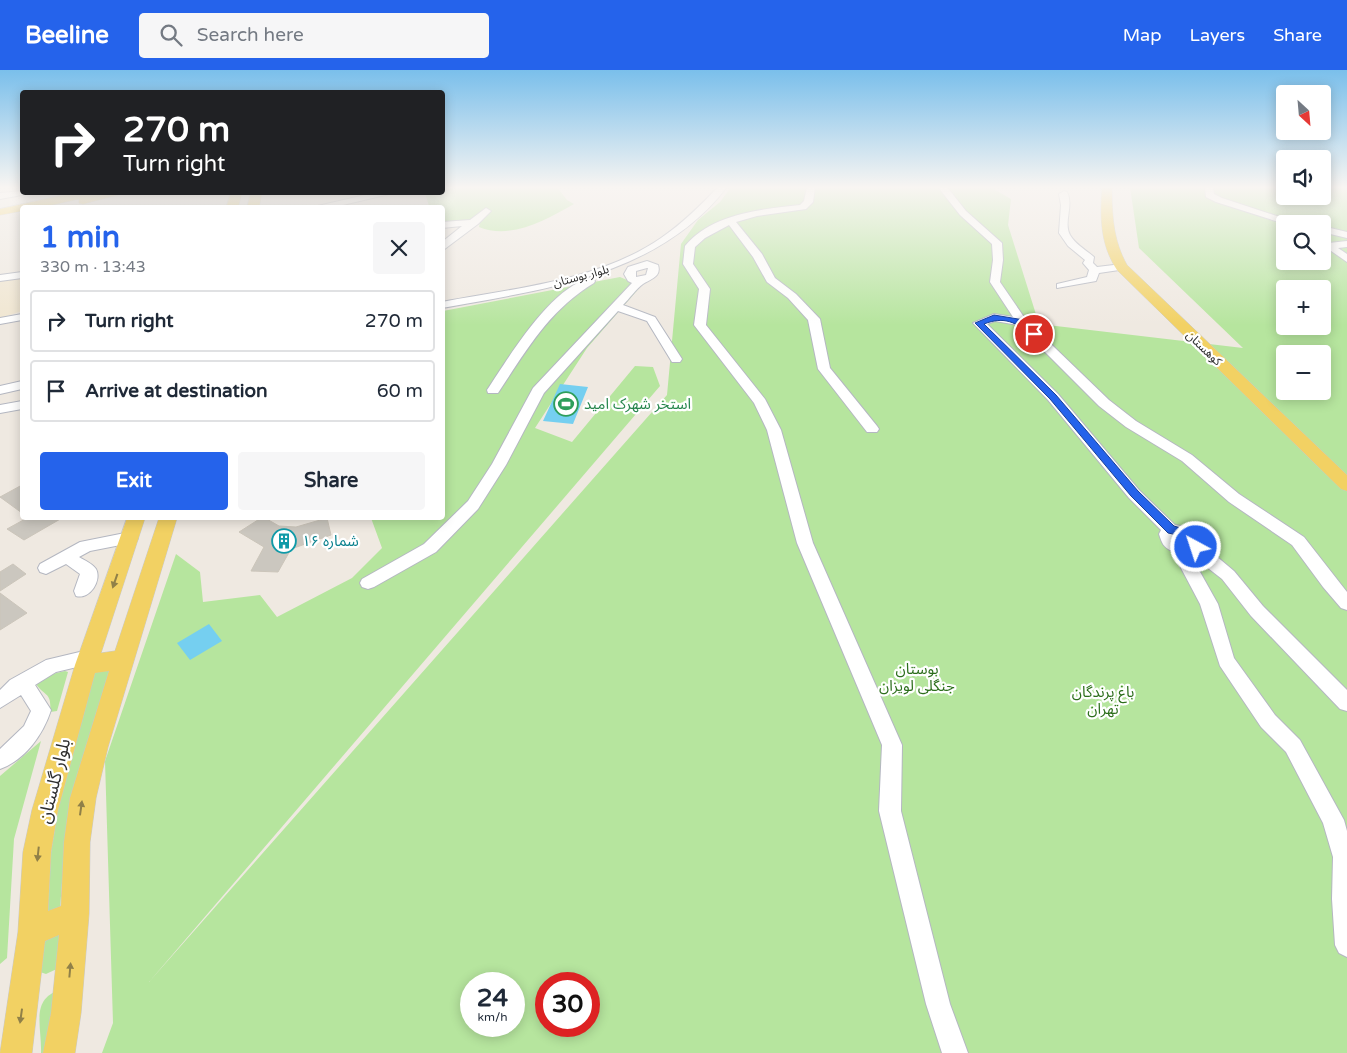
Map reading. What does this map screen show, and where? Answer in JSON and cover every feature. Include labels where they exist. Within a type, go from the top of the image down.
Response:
[{"type":"main road","name":"کوهستان","points":[[1107,233],[1108,240],[1122,267],[1235,372],[1347,471]]},
{"type":"main road","name":"کوهستان","points":[[1117,233],[1121,248],[1132,264],[1347,485]]},
{"type":"main road","points":[[131,533],[165,529]]},
{"type":"main road","name":"بلوار گلستان","points":[[59,1053],[66,1013],[75,914],[77,842],[83,798],[96,747],[165,529]]},
{"type":"main road","name":"بلوار گلستان","points":[[16,1053],[32,932],[37,852],[45,810],[87,662],[131,533]]},
{"type":"main road","points":[[87,662],[125,659]]},
{"type":"main road","points":[[32,932],[75,914]]},
{"type":"street","name":"بلوار بوستان","points":[[445,298],[598,272],[644,260],[676,233]]},
{"type":"street","points":[[703,233],[690,246],[688,264],[702,281],[705,297],[700,310],[700,325],[760,402],[774,430],[805,543],[892,745],[890,811],[938,1004],[956,1053]]},
{"type":"street","points":[[740,233],[758,256],[772,280],[792,296],[814,319],[824,369],[872,429]]},
{"type":"street","points":[[986,233],[997,243],[998,260],[995,282],[1022,322],[1104,403],[1131,424],[1188,458],[1234,498],[1298,540],[1329,583],[1347,603]]},
{"type":"street","points":[[1065,233],[1090,259],[1088,263],[1094,270]]},
{"type":"street","points":[[445,246],[460,234]]},
{"type":"street","points":[[1347,244],[1329,246],[1347,259]]},
{"type":"street","points":[[493,390],[536,327],[573,290],[590,280],[612,274],[644,260]]},
{"type":"street","points":[[612,274],[646,280],[652,275],[644,260]]},
{"type":"street","points":[[368,583],[430,548],[473,505],[499,465],[538,391],[617,307],[644,260]]},
{"type":"street","points":[[1094,270],[1122,267]]},
{"type":"street","points":[[1061,286],[1072,281],[1089,281],[1092,279],[1094,270]]},
{"type":"street","points":[[0,278],[20,275]]},
{"type":"street","name":"بلوار بوستان","points":[[445,304],[568,277]]},
{"type":"street","points":[[617,307],[651,319],[676,359]]},
{"type":"street","points":[[0,321],[20,317]]},
{"type":"street","points":[[1022,322],[994,317],[979,323],[1053,397],[1134,494],[1182,542],[1228,575],[1257,611],[1347,703]]},
{"type":"street","points":[[0,383],[20,379]]},
{"type":"street","points":[[0,390],[20,385]]},
{"type":"street","points":[[0,410],[20,405]]},
{"type":"street","points":[[82,591],[87,584],[89,572],[57,564],[86,546],[131,533]]},
{"type":"street","points":[[1182,542],[1209,604],[1226,661],[1268,721],[1292,746],[1333,820],[1344,857],[1343,900],[1347,945]]},
{"type":"street","points":[[13,687],[52,665],[87,662]]},
{"type":"street","points":[[0,700],[14,691],[13,687]]},
{"type":"street","points":[[0,760],[29,737],[38,722],[41,710],[13,687]]},
{"type":"shaded area","points":[[20,277],[20,312],[0,318],[0,281]]},
{"type":"green space","name":"بوستان جنگلی لویزان","points":[[689,233],[1010,233],[1039,324],[1243,348],[1139,248],[1137,233],[1276,233],[1276,270],[1331,270],[1331,233],[1347,233],[1347,1053],[102,1053],[113,1023],[105,761],[176,554],[200,572],[203,602],[260,595],[277,617],[352,578],[382,548],[372,520],[445,520],[445,311],[620,277],[641,286],[587,348],[535,428],[572,442],[635,366],[653,367],[660,386],[149,982],[667,395],[681,244]]},
{"type":"green space","points":[[112,665],[65,844],[60,909],[49,913],[51,852],[63,781],[93,674]]},
{"type":"green space","points":[[68,672],[57,711],[50,712],[49,698],[36,684],[48,675]]},
{"type":"green space","points":[[41,741],[14,839],[7,958],[0,964],[0,776]]},
{"type":"green space","points":[[61,925],[61,967],[46,974],[40,972],[40,939]]},
{"type":"green space","points":[[60,990],[53,1053],[41,1053],[41,1007],[51,994]]},
{"type":"water","name":"استخر شهرک امید","points":[[560,384],[588,387],[573,424],[543,421]]},
{"type":"water","points":[[209,624],[222,641],[190,660],[177,643]]},
{"type":"building","points":[[20,486],[20,512],[0,497]]},
{"type":"building","points":[[23,520],[59,520],[24,540],[7,529]]},
{"type":"building","name":"شماره ۱۶","points":[[258,520],[268,520],[279,526],[296,527],[320,520],[327,520],[331,535],[291,549],[278,572],[251,571],[264,547],[239,532]]},
{"type":"building","points":[[13,564],[26,574],[0,591],[0,572]]},
{"type":"building","points":[[0,593],[27,613],[0,630]]},
{"type":"place","name":"استخر شهرک امید","points":[[566,404]]},
{"type":"place","name":"شماره ۱۶","points":[[284,541]]},
{"type":"route","points":[[1034,334],[1022,322],[994,317],[979,323],[1053,397],[1134,494],[1171,530],[1181,530],[1194,538],[1196,547]]},
{"type":"park label","name":"باغ پرندگان تهران","points":[[1103,700]]}]
